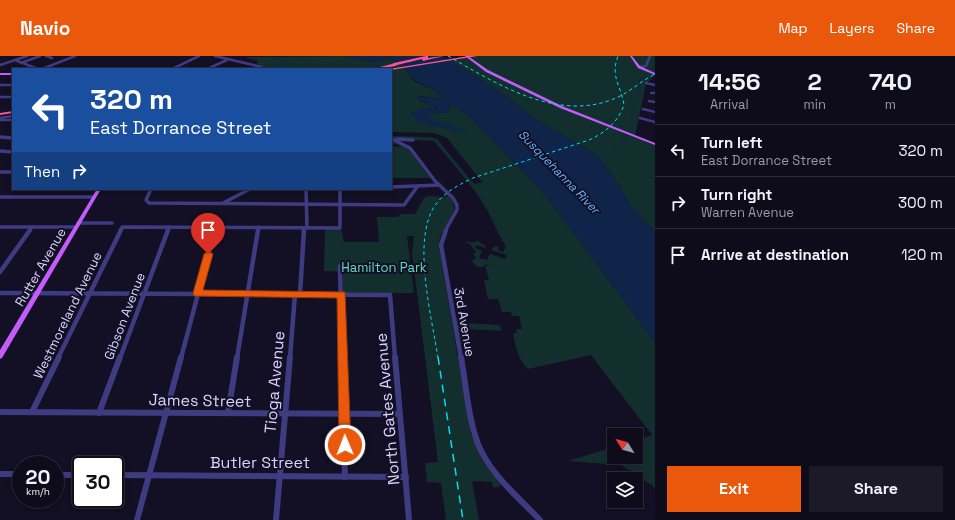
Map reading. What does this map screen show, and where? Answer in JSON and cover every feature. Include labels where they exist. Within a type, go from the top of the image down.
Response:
[{"type":"highway","points":[[381,68],[429,56]]},
{"type":"highway","points":[[381,68],[442,56]]},
{"type":"highway","points":[[381,68],[451,56]]},
{"type":"highway","points":[[392,69],[469,58]]},
{"type":"highway","points":[[1,117],[12,112]]},
{"type":"main road","points":[[631,56],[639,67],[652,73]]},
{"type":"main road","points":[[469,58],[496,76],[554,104],[634,134],[655,144]]},
{"type":"main road","points":[[0,74],[12,74]]},
{"type":"main road","name":"Rutter Avenue","points":[[0,356],[98,190]]},
{"type":"street","points":[[0,65],[26,56]]},
{"type":"street","points":[[21,63],[40,56]]},
{"type":"street","points":[[46,56],[52,58]]},
{"type":"street","points":[[45,68],[75,56]]},
{"type":"street","points":[[175,68],[199,56]]},
{"type":"street","points":[[215,56],[262,68]]},
{"type":"street","points":[[209,68],[231,56]]},
{"type":"street","points":[[639,67],[646,66],[650,56]]},
{"type":"street","points":[[14,60],[35,68]]},
{"type":"street","points":[[646,83],[655,85]]},
{"type":"street","points":[[0,85],[12,85]]},
{"type":"street","points":[[0,97],[12,97]]},
{"type":"street","points":[[649,101],[655,102]]},
{"type":"street","points":[[643,109],[655,112]]},
{"type":"street","points":[[1,117],[12,116]]},
{"type":"street","points":[[1,117],[12,120]]},
{"type":"street","points":[[640,118],[655,122]]},
{"type":"street","points":[[0,137],[12,138]]},
{"type":"street","points":[[392,139],[413,140]]},
{"type":"street","name":"3rd Avenue","points":[[392,139],[410,148],[439,186],[453,198],[457,205],[455,216],[444,230],[441,245],[476,440],[484,457],[493,470],[540,520]]},
{"type":"street","points":[[0,152],[12,152]]},
{"type":"street","points":[[0,172],[12,172]]},
{"type":"street","points":[[392,187],[439,186]]},
{"type":"street","points":[[151,190],[146,200],[149,203],[341,205],[404,204],[417,187]]},
{"type":"street","points":[[222,204],[248,190]]},
{"type":"street","name":"Tioga Avenue","points":[[276,520],[284,414],[305,228],[307,204],[306,190]]},
{"type":"street","points":[[169,227],[340,228],[340,190]]},
{"type":"street","points":[[0,197],[94,197]]},
{"type":"street","points":[[0,227],[112,223]]},
{"type":"street","points":[[0,272],[32,227]]},
{"type":"street","name":"Westmoreland Avenue","points":[[32,412],[122,227],[169,227]]},
{"type":"street","name":"Gibson Avenue","points":[[99,412],[169,227]]},
{"type":"street","points":[[137,520],[216,227]]},
{"type":"street","points":[[228,413],[259,227]]},
{"type":"street","points":[[340,266],[345,477]]},
{"type":"street","points":[[0,293],[341,294]]},
{"type":"street","name":"North Gates Avenue","points":[[341,294],[390,295],[409,520]]},
{"type":"street","name":"James Street","points":[[0,412],[399,414]]},
{"type":"street","points":[[0,474],[12,474]]},
{"type":"street","name":"Butler Street","points":[[124,475],[406,477]]},
{"type":"green space","points":[[343,56],[376,63],[389,59],[402,64],[413,80],[433,90],[441,97],[440,99],[420,96],[418,99],[438,109],[426,108],[411,113],[415,116],[465,131],[426,118],[427,115],[448,112],[450,104],[469,116],[543,192],[655,342],[655,489],[652,485],[643,480],[643,472],[633,472],[620,465],[607,464],[643,464],[643,438],[652,435],[591,355],[528,369],[522,362],[513,334],[517,332],[516,329],[522,329],[519,316],[512,316],[511,312],[502,312],[498,299],[488,299],[484,280],[489,280],[485,266],[495,265],[485,265],[478,267],[471,261],[476,258],[473,254],[476,252],[469,243],[465,243],[469,241],[471,243],[478,241],[486,246],[485,248],[477,245],[475,248],[482,251],[479,258],[487,260],[490,254],[505,259],[507,255],[491,250],[495,246],[499,247],[498,250],[503,252],[506,246],[487,210],[469,183],[434,141],[392,139],[392,136],[429,137],[437,139],[474,184],[482,182],[447,138],[434,133],[392,132],[392,68],[267,68],[257,64],[258,61],[244,57]]},
{"type":"green space","points":[[480,56],[655,56],[655,75],[646,84],[635,136],[655,144],[655,231],[631,207],[619,185],[597,155],[535,119],[514,102],[469,72],[449,61]]},
{"type":"green space","points":[[392,141],[407,147],[430,178],[392,178],[392,147],[403,146],[392,143]]},
{"type":"green space","name":"Hamilton Park","points":[[448,195],[453,202],[454,208],[453,213],[443,231],[439,247],[471,434],[483,461],[501,485],[499,487],[493,487],[492,482],[472,481],[479,520],[446,520],[441,483],[427,482],[425,463],[438,462],[412,253],[414,236],[407,236],[414,293],[343,293],[343,272],[324,271],[325,229],[341,229],[344,242],[379,242],[377,217],[398,217],[400,214],[415,214],[424,198],[428,196],[445,197]]},
{"type":"green space","points":[[464,317],[466,323],[499,325],[502,331],[465,329],[468,345],[461,344],[456,318]]},
{"type":"green space","points":[[607,449],[607,464],[568,461]]},
{"type":"water","name":"Susquehanna River","points":[[343,56],[441,56],[463,68],[514,102],[535,119],[597,155],[619,185],[631,207],[655,231],[655,342],[543,192],[469,116],[450,104],[450,110],[448,112],[428,115],[426,117],[456,127],[468,134],[415,122],[415,116],[411,113],[426,108],[438,109],[418,99],[416,96],[439,99],[441,97],[436,91],[413,79],[402,64],[389,59],[376,63]]},
{"type":"waterway","points":[[268,56],[292,64]]},
{"type":"waterway","points":[[597,158],[614,152],[625,140],[641,89],[639,81],[653,70],[655,64]]},
{"type":"railway","points":[[448,56],[507,88],[529,97],[550,103],[572,106],[594,105],[622,95]]},
{"type":"railway","points":[[618,56],[615,70],[622,95]]},
{"type":"railway","points":[[622,95],[655,74]]},
{"type":"railway","points":[[438,358],[428,302],[424,260],[424,240],[428,222],[434,207],[446,194],[473,178],[589,140],[600,134],[615,122],[618,117],[624,105],[622,95]]},
{"type":"railway","points":[[438,357],[463,520]]},
{"type":"route","points":[[208,254],[198,293],[341,294],[345,445]]}]
